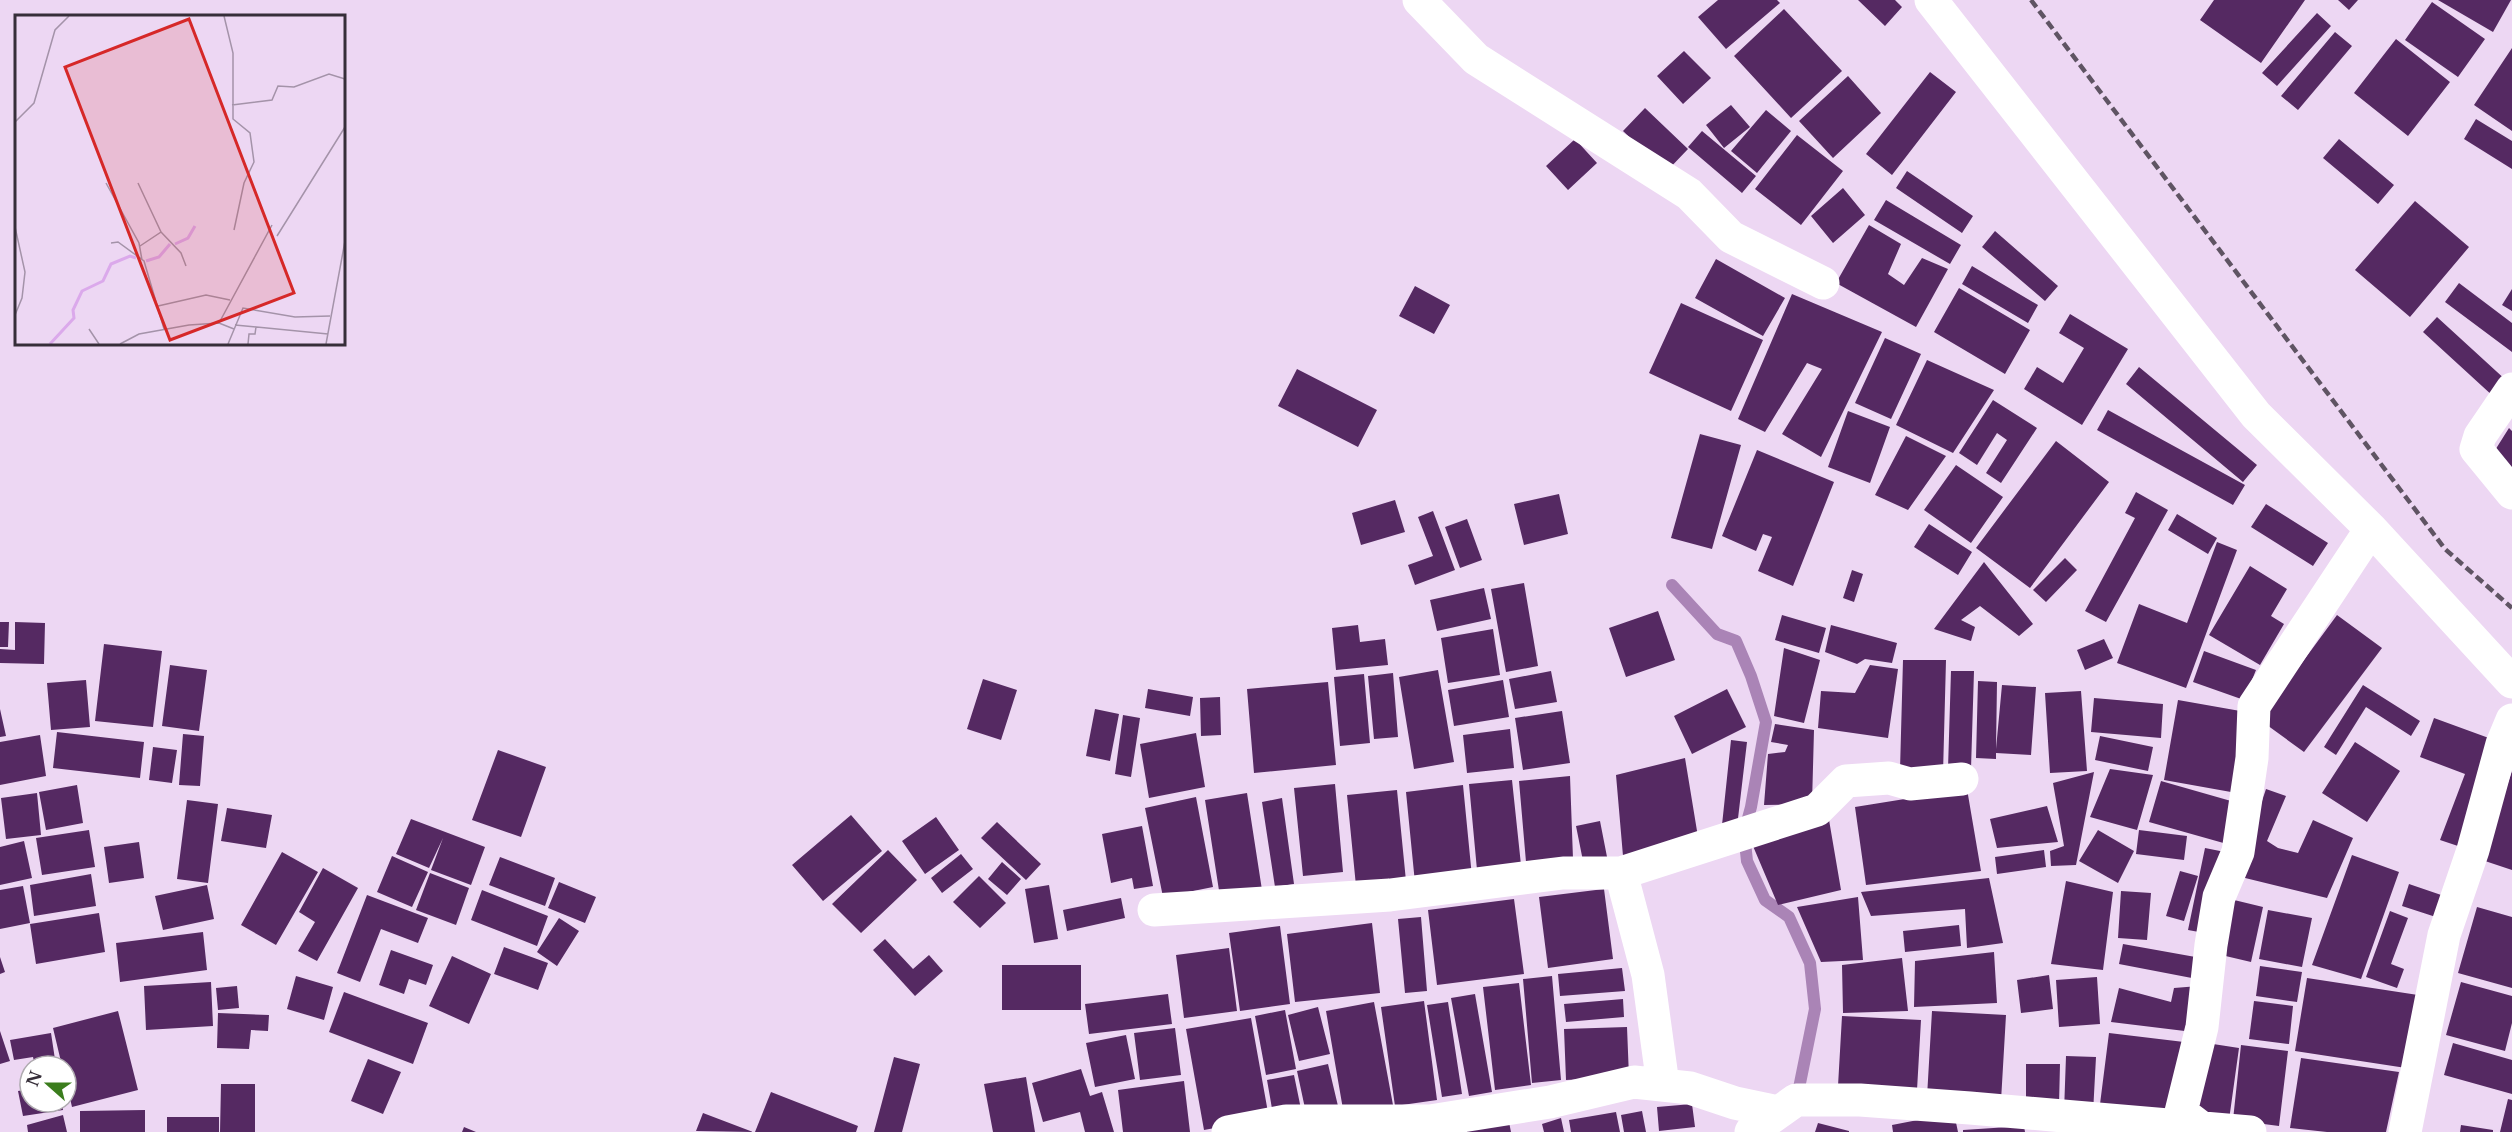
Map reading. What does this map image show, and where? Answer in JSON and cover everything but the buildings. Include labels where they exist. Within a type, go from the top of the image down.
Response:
[{"type":"street","points":[[1419,0],[1476,59],[1689,194],[1731,237],[1823,283]]},
{"type":"street","points":[[1931,0],[2256,415],[2370,529],[2512,682]]},
{"type":"street","points":[[2512,390],[2480,436],[2476,449],[2512,493]]},
{"type":"street","points":[[2202,1128],[2181,1112],[2202,1027],[2219,897],[2238,852],[2252,758],[2254,706],[2370,529]]},
{"type":"street","points":[[2405,1132],[2444,935],[2473,850],[2502,744],[2512,720]]},
{"type":"street","points":[[1154,910],[1390,895],[1563,873],[1621,873],[1817,810],[1846,781],[1889,778],[1910,784],[1962,779]]},
{"type":"street","points":[[1621,873],[1648,975],[1663,1085]]},
{"type":"street","points":[[1228,1132],[1286,1121],[1430,1121],[1550,1102],[1634,1082],[1690,1088],[1735,1103],[1778,1112]]},
{"type":"street","points":[[1750,1132],[1796,1100],[1860,1100],[2250,1132]]},
{"type":"waterway","points":[[1672,585],[1717,634],[1736,641],[1751,676],[1766,722],[1751,807],[1744,833],[1747,861],[1765,900],[1789,917],[1810,963],[1815,1009],[1797,1098]]},
{"type":"railway","points":[[2031,0],[2445,549],[2512,608]]}]
